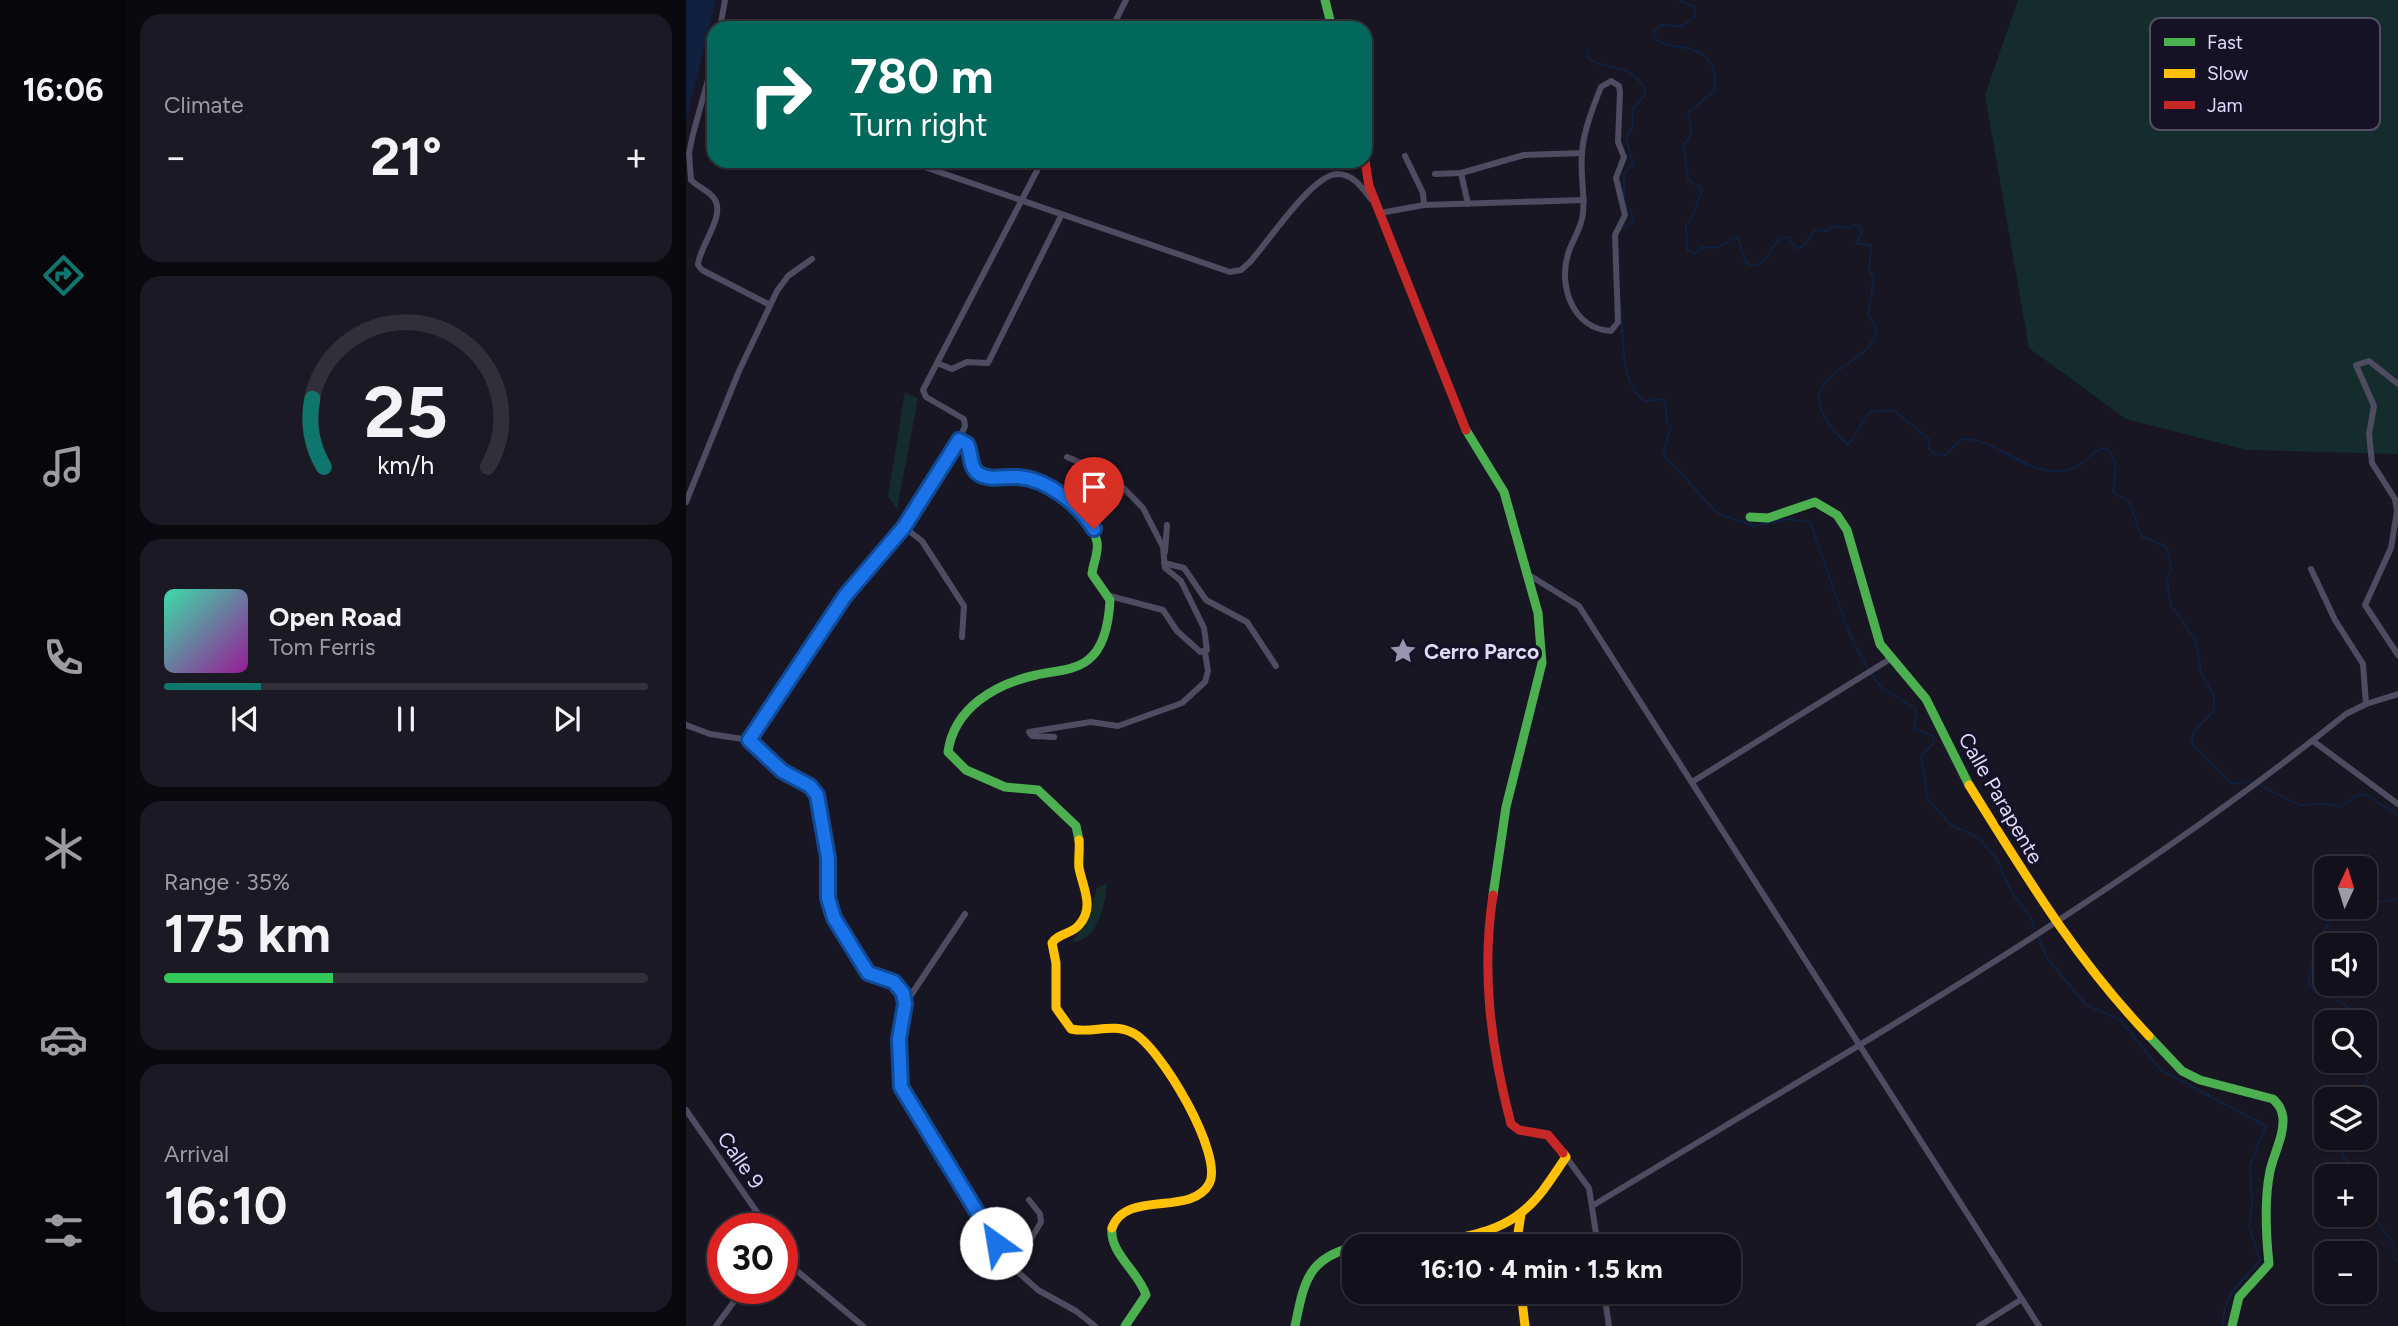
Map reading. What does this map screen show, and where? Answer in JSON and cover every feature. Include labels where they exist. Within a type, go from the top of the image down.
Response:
[{"type":"street","points":[[721,21],[725,0]]},
{"type":"street","points":[[1116,21],[1126,0]]},
{"type":"street","points":[[1325,0],[1330,21]]},
{"type":"street","points":[[1606,82],[1615,82],[1620,92],[1618,142],[1624,158],[1616,178],[1625,215],[1615,235],[1619,308],[1618,322],[1611,331],[1589,326],[1580,319],[1567,290],[1565,265],[1583,217],[1581,153],[1601,86],[1606,82]]},
{"type":"street","points":[[707,85],[689,153],[691,180],[712,197],[716,204],[716,214],[698,265],[702,270],[770,305]]},
{"type":"street","points":[[1435,174],[1461,173],[1515,157],[1581,153]]},
{"type":"street","points":[[1405,156],[1423,193],[1424,205]]},
{"type":"street","points":[[926,168],[1230,272],[1241,270],[1250,262],[1313,187],[1335,174],[1352,178],[1378,209]]},
{"type":"street","points":[[749,740],[845,596],[904,527],[959,440],[965,426],[964,419],[923,394],[1038,168]]},
{"type":"street","points":[[1367,168],[1378,209],[1462,423],[1504,492],[1538,613],[1542,663],[1506,807],[1492,902],[1487,993],[1495,1063],[1511,1124],[1519,1130],[1548,1135],[1587,1182],[1596,1234]]},
{"type":"street","points":[[1461,173],[1468,204]]},
{"type":"street","points":[[1378,209],[1584,200]]},
{"type":"street","points":[[937,363],[952,369],[967,362],[988,363],[1061,216]]},
{"type":"street","points":[[686,502],[739,370],[770,305],[784,281],[812,259]]},
{"type":"street","points":[[2398,384],[2369,361],[2356,365],[2375,406],[2369,434],[2372,463],[2396,505],[2394,546],[2365,605],[2398,655]]},
{"type":"street","points":[[959,440],[967,444],[974,468],[979,474],[991,478],[1029,479],[1083,512],[1094,529],[1098,546],[1092,574],[1110,596],[1160,608],[1177,631],[1196,649],[1205,652]]},
{"type":"street","points":[[1067,457],[1112,476],[1147,513],[1165,554]]},
{"type":"street","name":"Calle Parapente","points":[[1750,517],[1768,517],[1815,502],[1838,515],[1851,542],[1876,634],[1890,659],[1926,699],[1962,773],[2054,922],[2112,997],[2182,1071],[2200,1080],[2273,1100],[2280,1106],[2283,1118],[2281,1138],[2270,1172],[2266,1237],[2269,1264],[2242,1289],[2233,1308],[2232,1326]]},
{"type":"street","points":[[1054,737],[1032,736],[1029,732],[1091,722],[1118,726],[1187,700],[1200,689],[1207,678],[1205,652],[1208,646],[1204,628],[1181,581],[1167,570],[1164,563],[1167,525]]},
{"type":"street","points":[[904,527],[922,541],[964,606],[962,637]]},
{"type":"street","points":[[1164,563],[1184,568],[1206,600],[1230,610],[1247,622],[1276,666]]},
{"type":"street","points":[[2311,569],[2335,620],[2363,664],[2367,704]]},
{"type":"street","points":[[1529,575],[1580,607],[2039,1326]]},
{"type":"street","points":[[1110,596],[1102,644],[1087,661],[1071,669],[1012,682],[983,698],[955,724],[948,743],[948,752],[966,770],[1004,787],[1038,790],[1076,826],[1080,843],[1079,866],[1087,889],[1088,905],[1077,928],[1055,938],[1052,943],[1056,962],[1053,988],[1056,1007],[1071,1028],[1117,1026],[1148,1041],[1166,1065],[1211,1155],[1212,1178],[1199,1195],[1127,1212],[1115,1223],[1112,1238],[1117,1252],[1140,1280],[1146,1293],[1143,1304],[1125,1326]]},
{"type":"street","points":[[1692,782],[1890,659]]},
{"type":"street","points":[[1592,1206],[2054,922],[2313,741],[2346,714],[2398,694]]},
{"type":"street","points":[[686,725],[710,734],[749,740],[782,771],[810,786],[817,795],[828,858],[828,898],[834,918],[868,973],[894,982],[903,993],[905,1004],[899,1039],[901,1087],[1013,1269],[1038,1290],[1076,1311],[1095,1326]]},
{"type":"street","points":[[2313,741],[2398,804]]},
{"type":"street","points":[[905,1004],[965,914]]},
{"type":"street","name":"Calle 9","points":[[686,1110],[758,1213]]},
{"type":"street","points":[[1457,1234],[1507,1223],[1522,1212],[1566,1157]]},
{"type":"street","points":[[1013,1269],[1041,1222],[1041,1214],[1029,1200]]},
{"type":"street","points":[[1518,1234],[1522,1212]]},
{"type":"street","points":[[1480,1231],[1485,1234]]},
{"type":"street","points":[[1294,1326],[1304,1285],[1318,1261],[1342,1249]]},
{"type":"street","points":[[798,1272],[863,1326]]},
{"type":"street","points":[[1979,1326],[2022,1299]]},
{"type":"street","points":[[716,1326],[732,1304]]},
{"type":"street","points":[[1522,1304],[1525,1326]]},
{"type":"street","points":[[1606,1304],[1609,1326]]},
{"type":"green space","points":[[2018,0],[2398,0],[2398,454],[2247,450],[2126,419],[2029,348],[1985,95]]},
{"type":"green space","points":[[905,392],[918,398],[897,509],[888,496]]},
{"type":"green space","points":[[1107,883],[1105,900],[1094,928],[1082,940],[1073,942],[1089,916],[1097,888]]},
{"type":"water","points":[[686,0],[716,0],[711,21],[707,21],[707,36],[686,120]]},
{"type":"waterway","points":[[1678,0],[1695,7],[1694,18],[1681,26],[1661,25],[1654,32],[1654,37],[1661,42],[1701,53],[1709,60],[1714,72],[1715,90],[1688,113],[1691,132],[1684,144],[1688,180],[1702,189],[1692,218],[1686,225],[1687,250],[1694,254],[1703,247],[1717,248],[1737,236],[1746,263],[1755,266],[1764,260],[1782,237],[1789,238],[1797,249],[1805,245],[1815,230],[1825,231],[1836,226],[1860,227],[1862,231],[1856,243],[1871,245],[1869,270],[1874,278],[1868,314],[1877,330],[1870,345],[1831,377],[1821,389],[1819,403],[1827,421],[1848,445],[1870,412],[1893,410],[1929,439],[1929,449],[1935,454],[1946,455],[1962,439],[1974,440],[2030,465],[2054,471],[2074,468],[2095,452],[2106,448],[2115,464],[2113,492],[2129,502],[2142,537],[2164,545],[2168,551],[2171,568],[2167,581],[2171,605],[2196,641],[2201,672],[2214,697],[2214,710],[2193,733],[2192,743],[2229,781],[2235,784],[2251,781]]},
{"type":"waterway","points":[[1587,51],[1589,59],[1625,70],[1645,88],[1644,96],[1632,110],[1633,126],[1626,138],[1633,164],[1624,173],[1624,197]]},
{"type":"waterway","points":[[1621,229],[1633,221],[1631,211],[1626,205]]},
{"type":"waterway","points":[[1620,304],[1624,356],[1630,383],[1645,401],[1665,399],[1667,422],[1671,427],[1663,454],[1718,514],[1755,526],[1788,519],[1810,522],[1850,635],[1868,669]]},
{"type":"waterway","points":[[1871,674],[1882,688],[1916,709],[1915,729],[1933,736],[1935,742],[1921,756],[1928,800],[1951,825],[1979,838],[1998,861],[2012,893],[2030,916],[2035,929]]},
{"type":"waterway","points":[[2260,785],[2300,805],[2328,804],[2340,807],[2360,794],[2368,796],[2398,815]]},
{"type":"waterway","points":[[2377,902],[2398,899]]},
{"type":"waterway","points":[[2331,919],[2312,962],[2309,983],[2317,994],[2335,998],[2352,1010]]},
{"type":"waterway","points":[[2038,937],[2048,959],[2086,1005],[2120,1020],[2161,1070],[2266,1126],[2250,1166],[2252,1204],[2249,1226],[2260,1261],[2229,1298],[2223,1326]]},
{"type":"waterway","points":[[2363,1087],[2368,1079],[2366,1073]]},
{"type":"waterway","points":[[2340,1150],[2345,1159],[2373,1179],[2378,1223],[2393,1242],[2394,1256],[2398,1261]]},
{"type":"traffic: fast","points":[[1325,0],[1330,21]]},
{"type":"traffic: fast","points":[[1466,430],[1504,492],[1538,613],[1542,663],[1506,807],[1493,895]]},
{"type":"traffic: fast","points":[[959,440],[967,444],[974,468],[979,474],[1034,481],[1068,500],[1087,519],[1097,542],[1092,574],[1110,600],[1107,624],[1094,655],[1076,666],[1021,679],[979,700],[959,723],[948,752],[966,770],[1005,787],[1038,790],[1076,826],[1079,840]]},
{"type":"traffic: fast","points":[[1750,517],[1768,518],[1815,502],[1837,515],[1847,530],[1880,644],[1926,699],[1969,785]]},
{"type":"traffic: fast","points":[[2149,1036],[2182,1071],[2200,1080],[2273,1099],[2282,1112],[2282,1131],[2270,1171],[2267,1194],[2269,1264],[2239,1297],[2232,1326]]},
{"type":"traffic: fast","points":[[1112,1228],[1115,1246],[1146,1295],[1125,1326]]},
{"type":"traffic: fast","points":[[1295,1326],[1301,1297],[1310,1274],[1326,1258],[1342,1251]]},
{"type":"traffic: slow","points":[[1969,785],[2031,884],[2074,946],[2149,1036]]},
{"type":"traffic: slow","points":[[1079,840],[1079,868],[1087,904],[1084,918],[1076,928],[1052,943],[1056,963],[1056,1008],[1071,1029],[1118,1028],[1133,1033],[1145,1042],[1159,1058],[1187,1103],[1208,1150],[1211,1170],[1209,1184],[1200,1194],[1188,1199],[1131,1209],[1119,1216],[1112,1228]]},
{"type":"traffic: slow","points":[[1476,1234],[1506,1223],[1529,1206],[1566,1157],[1563,1153]]},
{"type":"traffic: slow","points":[[1518,1234],[1521,1214]]},
{"type":"traffic: slow","points":[[1482,1232],[1486,1234]]},
{"type":"traffic: slow","points":[[1522,1304],[1525,1326]]},
{"type":"traffic: jam","points":[[1366,168],[1369,186],[1466,430]]},
{"type":"traffic: jam","points":[[1493,895],[1488,953],[1490,1011],[1498,1067],[1511,1124],[1519,1130],[1548,1135],[1563,1153]]},
{"type":"place","name":"Cerro Parco","points":[[1403,651]]},
{"type":"route","points":[[996,1243],[901,1087],[899,1039],[905,1004],[903,993],[894,982],[868,973],[856,958],[834,918],[828,898],[828,858],[817,795],[810,786],[782,771],[749,740],[845,596],[870,570],[884,547],[904,527],[959,440],[967,444],[972,463],[979,474],[991,478],[1019,477],[1040,484],[1083,512],[1094,529]]}]
